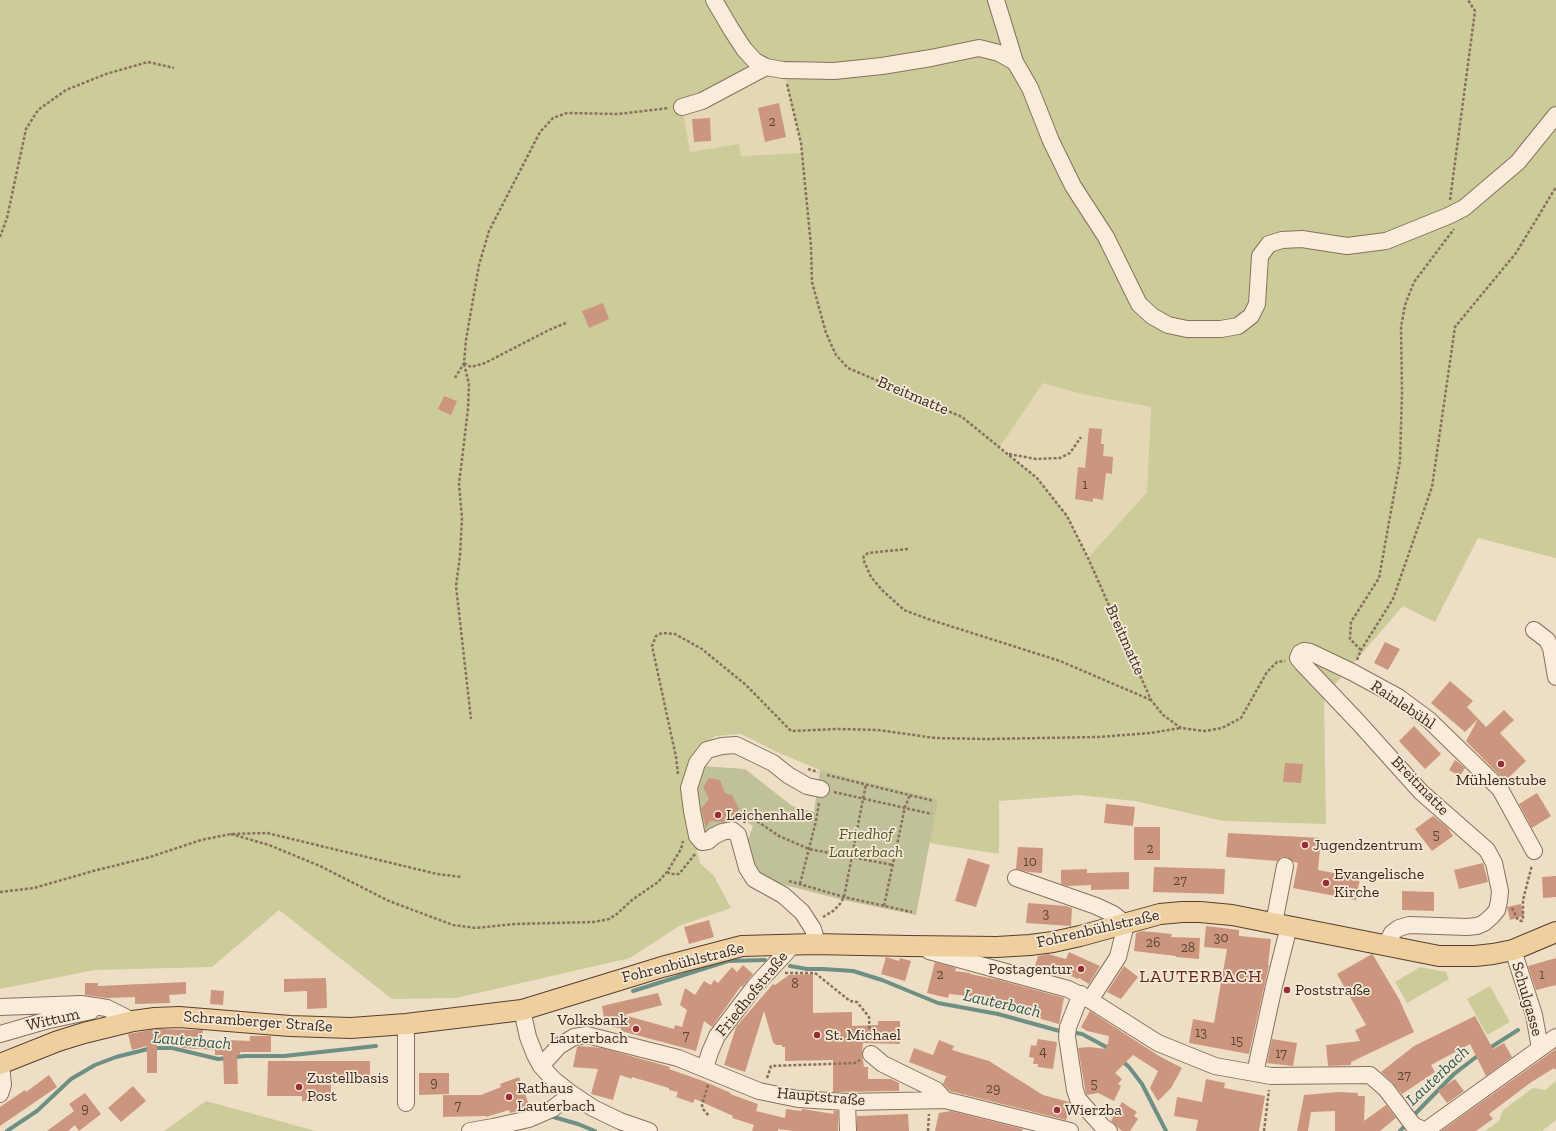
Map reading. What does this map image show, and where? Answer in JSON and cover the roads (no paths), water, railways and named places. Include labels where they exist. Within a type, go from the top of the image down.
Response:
[{"type":"main road","name":"Fohrenbühlstraße","points":[[522,1010],[613,981],[742,946],[793,944],[909,946],[1030,945],[1060,940],[1160,914],[1200,912],[1232,915],[1439,956],[1494,954],[1513,950],[1556,932]]},
{"type":"main road","name":"Schramberger Straße","points":[[1,1064],[64,1039],[133,1021],[179,1017],[318,1028],[351,1028],[406,1024],[522,1010]]},
{"type":"street","points":[[714,0],[744,49],[755,61],[766,67],[783,70],[834,71],[882,66],[979,48],[999,53],[1015,62]]},
{"type":"street","points":[[996,0],[1015,62],[1030,88],[1051,141],[1073,186],[1106,237],[1139,304],[1152,316],[1168,324],[1187,329],[1220,329],[1238,326],[1251,316],[1257,304],[1260,256],[1269,244],[1282,240],[1302,239],[1347,246],[1386,241],[1464,208],[1518,162],[1556,115]]},
{"type":"street","points":[[682,107],[702,101],[766,67]]},
{"type":"street","points":[[1534,630],[1547,640],[1551,648],[1556,677]]},
{"type":"street","name":"Rainlebühl","points":[[1302,663],[1298,658],[1300,653],[1304,651],[1310,652],[1352,672],[1398,697],[1429,720],[1500,789],[1534,852]]},
{"type":"street","name":"Breitmatte","points":[[1302,663],[1380,745],[1421,792],[1487,850],[1494,864],[1500,891],[1497,910],[1484,923],[1477,926],[1467,927],[1409,925],[1399,928],[1392,933],[1385,946]]},
{"type":"street","points":[[814,944],[815,936],[809,922],[802,912],[783,895],[754,879],[747,868],[738,835],[732,830],[722,832],[714,836],[708,842],[702,842],[698,836],[692,811],[690,788],[697,763],[707,750],[722,746],[736,745],[773,763],[788,775],[807,786],[821,789]]},
{"type":"street","points":[[1255,1073],[1274,986],[1282,925],[1286,866]]},
{"type":"street","points":[[1016,878],[1096,906],[1113,914],[1126,924],[1118,957],[1086,997],[1068,1032],[1075,1090],[1078,1099],[1103,1127],[1109,1131]]},
{"type":"street","name":"Friedhofstraße","points":[[705,1068],[717,1036],[755,986],[793,944]]},
{"type":"street","points":[[909,946],[1051,983],[1086,997],[1158,1043],[1215,1066],[1271,1076],[1370,1075],[1386,1089],[1417,1125],[1556,1037]]},
{"type":"street","name":"Schulgasse","points":[[1513,950],[1534,1015],[1540,1048]]},
{"type":"street","points":[[0,1007],[81,1004],[107,1008],[133,1021]]},
{"type":"street","name":"Wittum","points":[[0,1034],[45,1021],[107,1008]]},
{"type":"street","points":[[522,1010],[528,1037],[541,1066],[554,1080],[594,1108],[620,1121],[650,1131]]},
{"type":"street","points":[[406,1024],[406,1103]]},
{"type":"street","name":"Hauptstraße","points":[[541,1066],[559,1046],[574,1037],[587,1035],[678,1058],[763,1092],[798,1099],[848,1102],[945,1100],[1070,1131]]},
{"type":"street","points":[[870,1046],[884,1064],[936,1090],[945,1100]]},
{"type":"street","points":[[0,1094],[3,1085],[1,1064]]},
{"type":"street","points":[[470,1131],[529,1119],[546,1112],[572,1094]]},
{"type":"street","points":[[848,1102],[848,1131]]},
{"type":"waterway","name":"Lauterbach","points":[[633,991],[728,961],[765,960]]},
{"type":"waterway","name":"Lauterbach","points":[[790,966],[807,969],[853,971],[882,980],[938,1003],[998,1014],[1064,1032]]},
{"type":"waterway","name":"Lauterbach","points":[[1488,1049],[1518,1030]]},
{"type":"waterway","name":"Lauterbach","points":[[1071,1032],[1082,1034],[1110,1049]]},
{"type":"waterway","name":"Lauterbach","points":[[7,1131],[37,1111],[71,1079],[95,1065],[116,1057],[152,1048],[172,1048],[218,1059],[245,1056],[284,1056],[376,1046]]},
{"type":"waterway","name":"Lauterbach","points":[[1412,1117],[1454,1074],[1480,1054]]},
{"type":"waterway","name":"Lauterbach","points":[[1121,1060],[1129,1067],[1142,1084],[1166,1131]]},
{"type":"waterway","points":[[550,1116],[578,1124],[595,1131]]},
{"type":"waterway","name":"Lauterbach","points":[[1400,1131],[1407,1124]]},
{"type":"place","name":"Mühlenstube","points":[[1501,764]]},
{"type":"place","name":"Leichenhalle","points":[[718,815]]},
{"type":"place","name":"Jugendzentrum","points":[[1305,845]]},
{"type":"place","name":"Evangelische Kirche","points":[[1326,883]]},
{"type":"place","name":"Postagentur","points":[[1081,969]]},
{"type":"place","name":"Poststraße","points":[[1287,990]]},
{"type":"place","name":"Volksbank Lauterbach","points":[[636,1029]]},
{"type":"place","name":"St. Michael","points":[[817,1035]]},
{"type":"place","name":"Zustellbasis Post","points":[[299,1087]]},
{"type":"place","name":"Rathaus Lauterbach","points":[[509,1097]]},
{"type":"place","name":"Wierzba","points":[[1057,1110]]},
{"type":"district","name":"LAUTERBACH","points":[[1201,977]]},
{"type":"park label","name":"Friedhof Lauterbach","points":[[866,843]]}]
